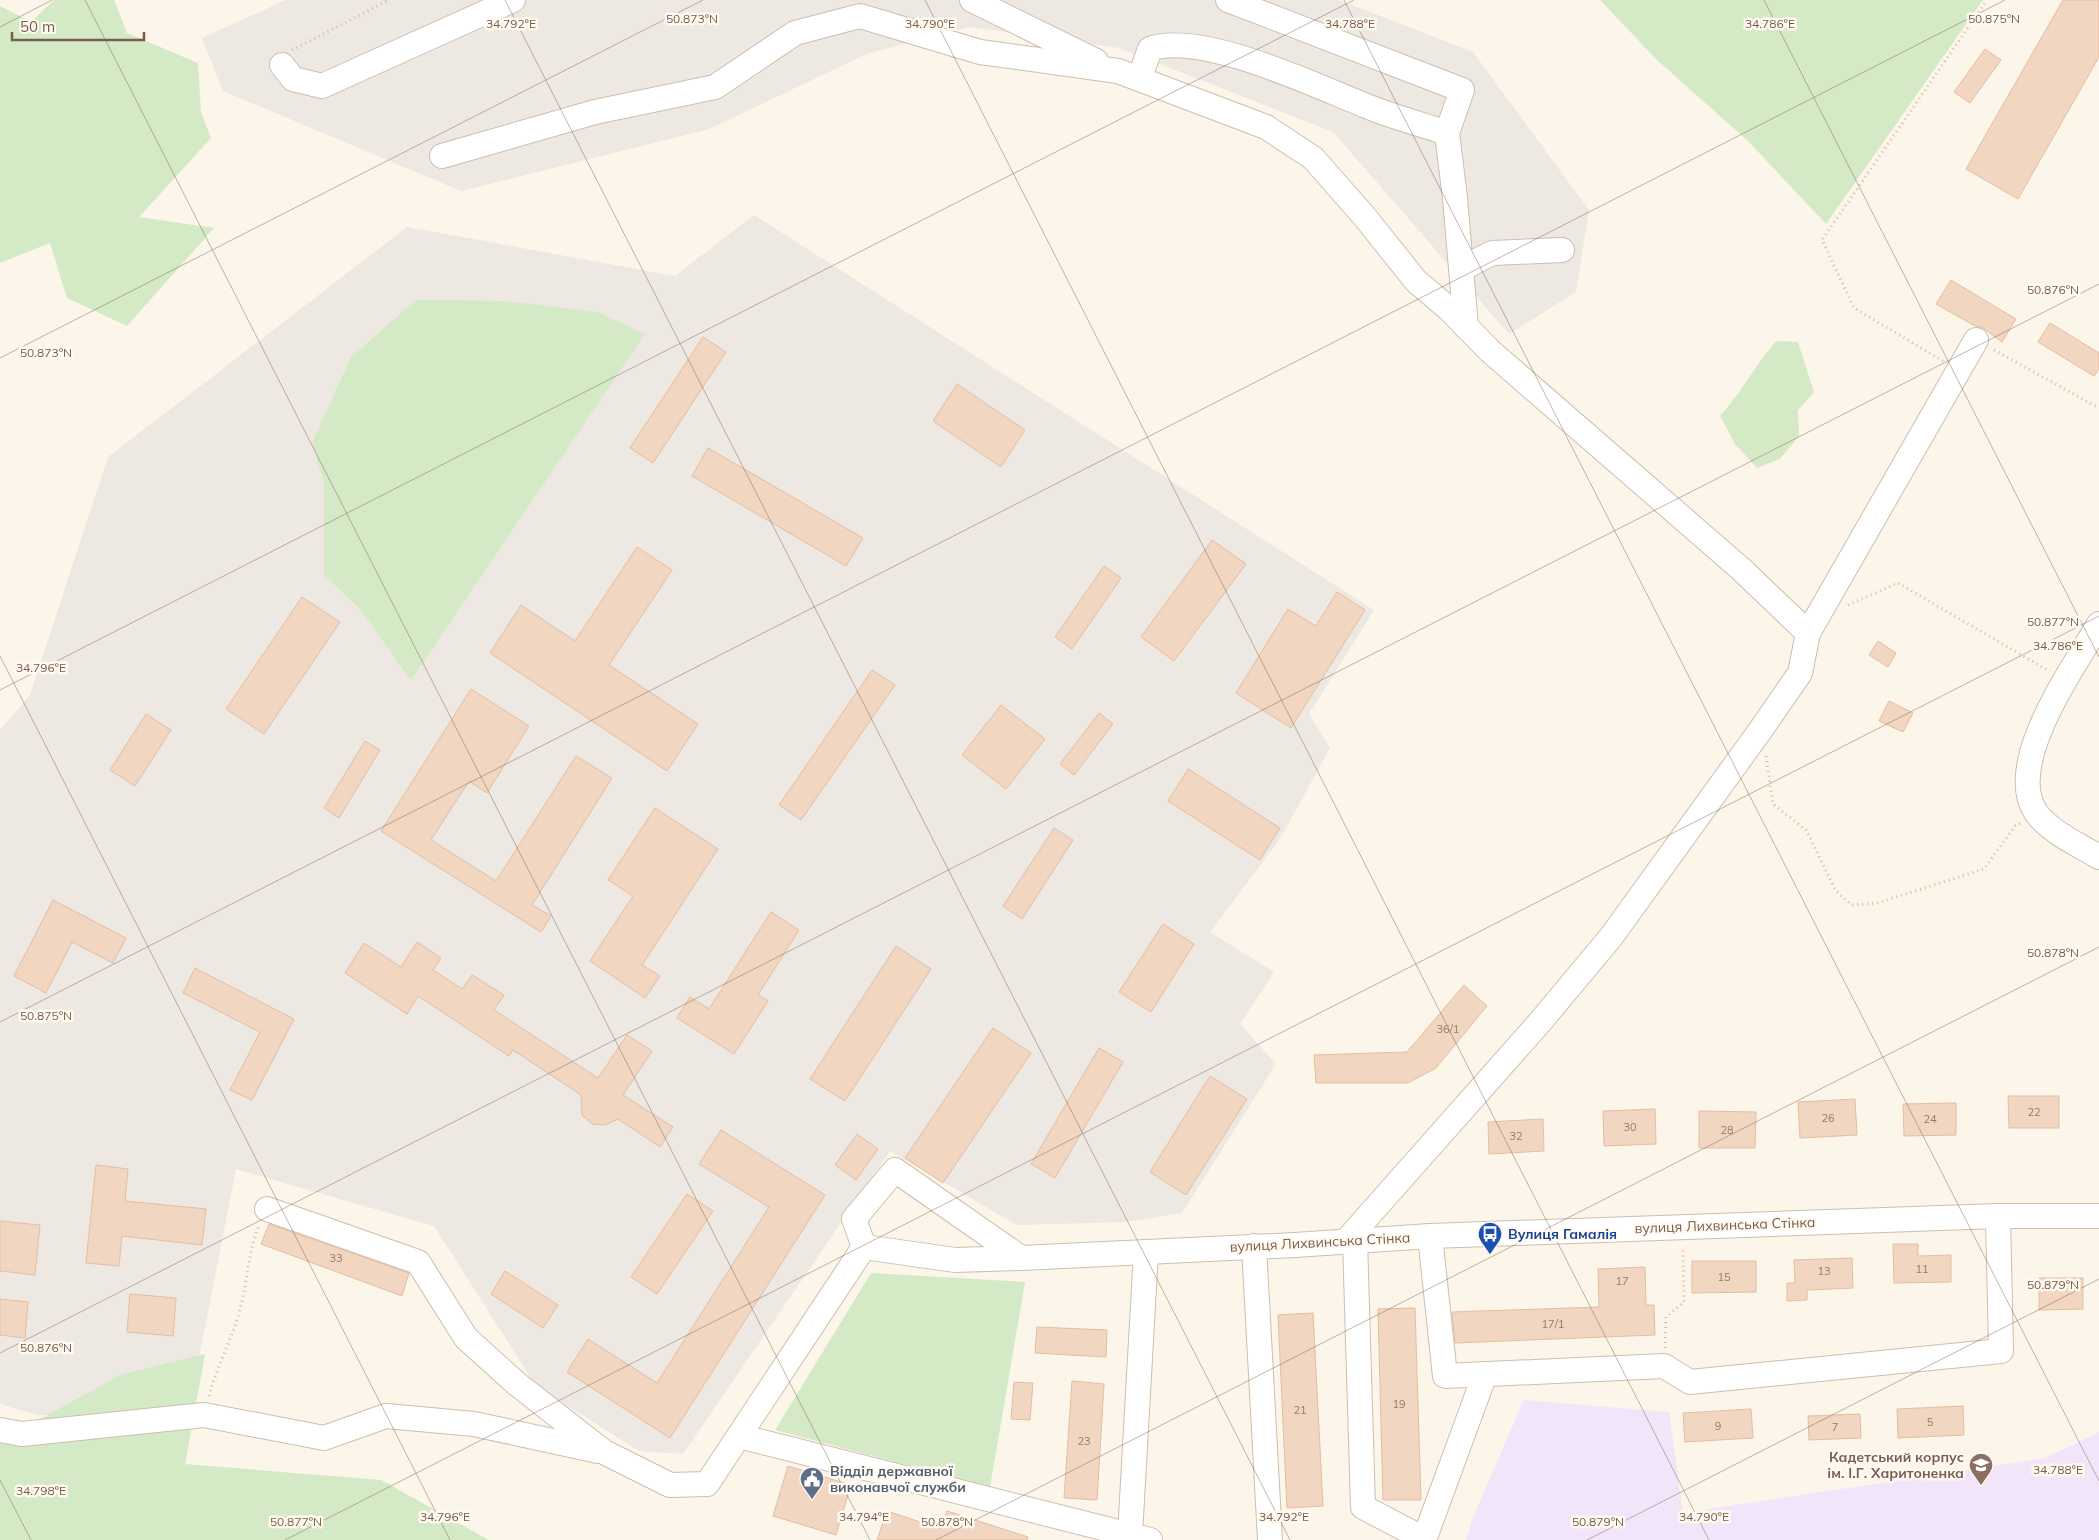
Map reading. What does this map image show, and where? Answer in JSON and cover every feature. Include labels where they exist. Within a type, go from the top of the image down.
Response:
[{"type":"street","points":[[282,65],[293,80],[322,86],[513,0]]},
{"type":"street","points":[[972,0],[1040,35],[1128,75],[1266,127],[1314,158],[1416,281],[1490,351],[1741,569],[1808,633]]},
{"type":"street","points":[[1228,0],[1462,90],[1447,133],[1466,327]]},
{"type":"street","points":[[442,156],[595,112],[714,88],[795,33],[860,16],[980,52],[1128,75]]},
{"type":"street","points":[[1128,75],[1150,49],[1163,44],[1196,47],[1274,68],[1375,109],[1447,133]]},
{"type":"street","points":[[1461,269],[1492,253],[1562,250]]},
{"type":"street","points":[[1485,1374],[1424,1540],[1363,1507],[1350,1241],[1540,1022],[1611,936],[1762,728],[1800,673],[1808,633],[1976,340]]},
{"type":"street","points":[[2099,624],[2042,723],[2030,758],[2026,782],[2029,799],[2037,814],[2054,830],[2099,857]]},
{"type":"street","points":[[267,1209],[418,1262],[466,1338],[517,1384],[604,1452],[670,1485],[707,1484],[864,1247],[854,1219],[895,1170],[1021,1258]]},
{"type":"street","points":[[1430,1236],[1444,1376],[1664,1366],[1690,1382],[2001,1350],[1998,1216]]},
{"type":"street","name":"вулиця Лихвинська Стінка","points":[[864,1247],[955,1260],[1146,1252],[1430,1236],[1998,1216],[2099,1216]]},
{"type":"street","points":[[1254,1246],[1270,1540]]},
{"type":"street","points":[[739,1436],[1140,1538],[1146,1252]]},
{"type":"street","points":[[0,1430],[22,1434],[204,1415],[324,1438],[386,1416],[474,1424],[604,1452]]},
{"type":"path","points":[[282,65],[290,51],[389,0]]},
{"type":"path","points":[[1958,370],[1854,308],[1822,240],[1987,0]]},
{"type":"path","points":[[1976,340],[2099,408]]},
{"type":"path","points":[[1821,612],[1857,602],[1898,583],[2066,681]]},
{"type":"path","points":[[1762,728],[1773,804],[1806,830],[1836,891],[1852,905],[1877,903],[1984,870],[2015,826],[2037,814]]},
{"type":"path","points":[[204,1415],[215,1373],[241,1306],[251,1245],[267,1209]]},
{"type":"path","points":[[1664,1366],[1666,1317],[1684,1302],[1683,1227]]},
{"type":"shaded area","points":[[286,0],[1339,0],[1473,52],[1589,210],[1576,292],[1509,334],[1333,132],[1119,48],[970,27],[869,53],[709,129],[461,191],[223,91],[202,38]]},
{"type":"shaded area","points":[[754,215],[1374,610],[1309,714],[1330,748],[1280,839],[1210,932],[1274,972],[1240,1024],[1276,1064],[1182,1213],[1126,1222],[1017,1225],[890,1151],[683,1454],[639,1451],[536,1386],[434,1226],[236,1169],[188,1414],[37,1415],[0,1404],[0,730],[30,695],[108,457],[407,227],[675,276]]},
{"type":"shaded area","name":"Кадетський корпус ім. І.Г. Харитоненка","points":[[1524,1400],[1669,1412],[1683,1513],[2045,1458],[2099,1432],[2099,1540],[1466,1540],[1473,1517]]},
{"type":"green space","points":[[54,0],[114,0],[127,33],[198,63],[201,112],[211,138],[139,217],[214,228],[127,326],[67,298],[50,243],[0,263],[0,6],[31,22]]},
{"type":"green space","points":[[1600,0],[1983,0],[1826,224],[1748,141],[1657,60]]},
{"type":"green space","points":[[416,300],[504,301],[598,312],[645,334],[411,680],[359,608],[324,575],[324,483],[312,443],[351,357]]},
{"type":"green space","points":[[1776,341],[1798,342],[1814,392],[1798,410],[1799,436],[1780,459],[1757,468],[1735,444],[1720,416]]},
{"type":"green space","points":[[871,1273],[1025,1282],[990,1487],[775,1430]]},
{"type":"green space","points":[[205,1354],[185,1464],[381,1480],[489,1540],[0,1540],[0,1426],[24,1428],[122,1374]]},
{"type":"building","points":[[2063,0],[2099,0],[2099,57],[2018,199],[1966,169]]},
{"type":"building","points":[[1985,49],[2001,60],[1970,103],[1954,92]]},
{"type":"building","points":[[1951,280],[2016,319],[2002,342],[1983,328],[1975,326],[1936,304]]},
{"type":"building","points":[[2050,323],[2099,353],[2099,369],[2094,376],[2038,342]]},
{"type":"building","points":[[703,337],[726,352],[653,463],[630,448]]},
{"type":"building","points":[[957,384],[1025,430],[1001,467],[933,421]]},
{"type":"building","points":[[708,448],[863,538],[846,566],[692,476]]},
{"type":"building","points":[[1212,540],[1246,564],[1174,661],[1141,637]]},
{"type":"building","points":[[637,547],[672,570],[609,665],[698,724],[667,771],[490,653],[521,605],[575,641]]},
{"type":"building","points":[[1104,566],[1121,578],[1072,649],[1055,637]]},
{"type":"building","points":[[1337,592],[1365,610],[1291,728],[1236,693],[1288,609],[1316,626]]},
{"type":"building","points":[[302,597],[340,622],[264,734],[226,709]]},
{"type":"building","points":[[1878,641],[1896,653],[1888,667],[1869,655]]},
{"type":"building","points":[[872,670],[895,685],[801,820],[779,805]]},
{"type":"building","points":[[471,689],[529,726],[487,793],[469,781],[431,840],[496,881],[576,756],[612,778],[532,905],[551,916],[541,932],[381,831]]},
{"type":"building","points":[[1889,701],[1913,713],[1903,732],[1879,721]]},
{"type":"building","points":[[1001,705],[1045,739],[1006,789],[962,755]]},
{"type":"building","points":[[1099,713],[1113,724],[1074,775],[1060,764]]},
{"type":"building","points":[[146,714],[171,730],[135,786],[110,770]]},
{"type":"building","points":[[365,741],[380,750],[339,818],[324,808]]},
{"type":"building","points":[[1188,769],[1280,828],[1260,860],[1168,801]]},
{"type":"building","points":[[655,808],[718,849],[642,965],[660,976],[645,998],[590,961],[633,896],[608,880]]},
{"type":"building","points":[[1054,828],[1073,840],[1022,919],[1003,906]]},
{"type":"building","points":[[53,900],[126,938],[113,963],[72,942],[46,993],[14,976]]},
{"type":"building","points":[[771,912],[799,930],[758,995],[768,1001],[734,1054],[677,1018],[690,997],[709,1009]]},
{"type":"building","points":[[1163,924],[1194,944],[1151,1012],[1119,992]]},
{"type":"building","points":[[417,942],[441,958],[433,970],[462,989],[472,975],[504,995],[494,1010],[598,1078],[627,1035],[652,1051],[623,1095],[673,1127],[660,1147],[618,1119],[605,1125],[592,1124],[582,1115],[581,1095],[513,1050],[509,1056],[418,996],[407,1014],[345,973],[364,943],[401,967]]},
{"type":"building","points":[[896,946],[931,969],[845,1101],[810,1079]]},
{"type":"building","points":[[195,968],[294,1019],[252,1100],[230,1090],[260,1032],[183,993]]},
{"type":"building","points":[[1464,985],[1487,1006],[1436,1068],[1408,1083],[1316,1083],[1314,1055],[1407,1052]]},
{"type":"building","points":[[993,1028],[1031,1053],[943,1183],[905,1158]]},
{"type":"building","points":[[1099,1048],[1123,1062],[1055,1178],[1031,1164]]},
{"type":"building","points":[[1210,1076],[1247,1099],[1186,1195],[1150,1172]]},
{"type":"building","points":[[2008,1096],[2059,1096],[2059,1128],[2009,1128]]},
{"type":"building","points":[[1855,1099],[1857,1135],[1800,1138],[1798,1102]]},
{"type":"building","points":[[1956,1103],[1956,1135],[1904,1136],[1903,1104]]},
{"type":"building","points":[[1655,1109],[1656,1144],[1604,1146],[1603,1111]]},
{"type":"building","points":[[1699,1111],[1756,1112],[1755,1148],[1699,1148]]},
{"type":"building","points":[[1543,1119],[1544,1151],[1489,1154],[1488,1122]]},
{"type":"building","points":[[721,1130],[825,1195],[670,1438],[567,1372],[588,1339],[657,1383],[769,1207],[699,1164]]},
{"type":"building","points":[[857,1134],[878,1149],[856,1180],[835,1165]]},
{"type":"building","points":[[96,1165],[128,1169],[125,1201],[206,1209],[202,1245],[122,1236],[119,1266],[86,1263]]},
{"type":"building","points":[[687,1194],[713,1211],[657,1294],[631,1277]]},
{"type":"building","points":[[0,1221],[40,1225],[35,1275],[0,1271]]},
{"type":"building","points":[[269,1224],[409,1273],[402,1296],[261,1244]]},
{"type":"building","points":[[1893,1244],[1918,1244],[1918,1256],[1951,1255],[1951,1282],[1894,1283]]},
{"type":"building","points":[[1852,1258],[1853,1288],[1807,1290],[1807,1300],[1787,1301],[1787,1283],[1795,1283],[1794,1260]]},
{"type":"building","points":[[1692,1261],[1756,1261],[1756,1292],[1692,1293]]},
{"type":"building","points":[[1645,1267],[1646,1305],[1654,1305],[1655,1335],[1455,1343],[1452,1312],[1599,1307],[1598,1269]]},
{"type":"building","points":[[505,1271],[558,1305],[543,1328],[491,1294]]},
{"type":"building","points":[[2039,1278],[2083,1278],[2083,1309],[2039,1310]]},
{"type":"building","points":[[130,1294],[176,1298],[173,1336],[127,1332]]},
{"type":"building","points":[[0,1299],[28,1302],[25,1338],[0,1335]]},
{"type":"building","points":[[1415,1308],[1421,1500],[1383,1500],[1378,1309]]},
{"type":"building","points":[[1313,1313],[1323,1506],[1287,1508],[1278,1315]]},
{"type":"building","points":[[1037,1327],[1107,1330],[1106,1357],[1035,1353]]},
{"type":"building","points":[[1072,1381],[1104,1384],[1097,1500],[1064,1498]]},
{"type":"building","points":[[1014,1382],[1033,1383],[1030,1420],[1011,1419]]},
{"type":"building","points":[[1963,1406],[1964,1435],[1898,1438],[1897,1409]]},
{"type":"building","points":[[1751,1409],[1753,1438],[1685,1442],[1683,1413]]},
{"type":"building","points":[[1860,1414],[1861,1438],[1809,1440],[1808,1416]]},
{"type":"building","name":"Відділ державної виконавчої служби","points":[[788,1466],[851,1485],[836,1535],[773,1516]]},
{"type":"building","points":[[887,1511],[941,1529],[947,1511],[1028,1537],[1027,1540],[877,1540]]},
{"type":"place","name":"Вулиця Гамалія","points":[[1490,1255]]},
{"type":"place","name":"Кадетський корпус ім. І.Г. Харитоненка","points":[[1981,1486]]},
{"type":"place","name":"Відділ державної виконавчої служби","points":[[812,1500]]}]
